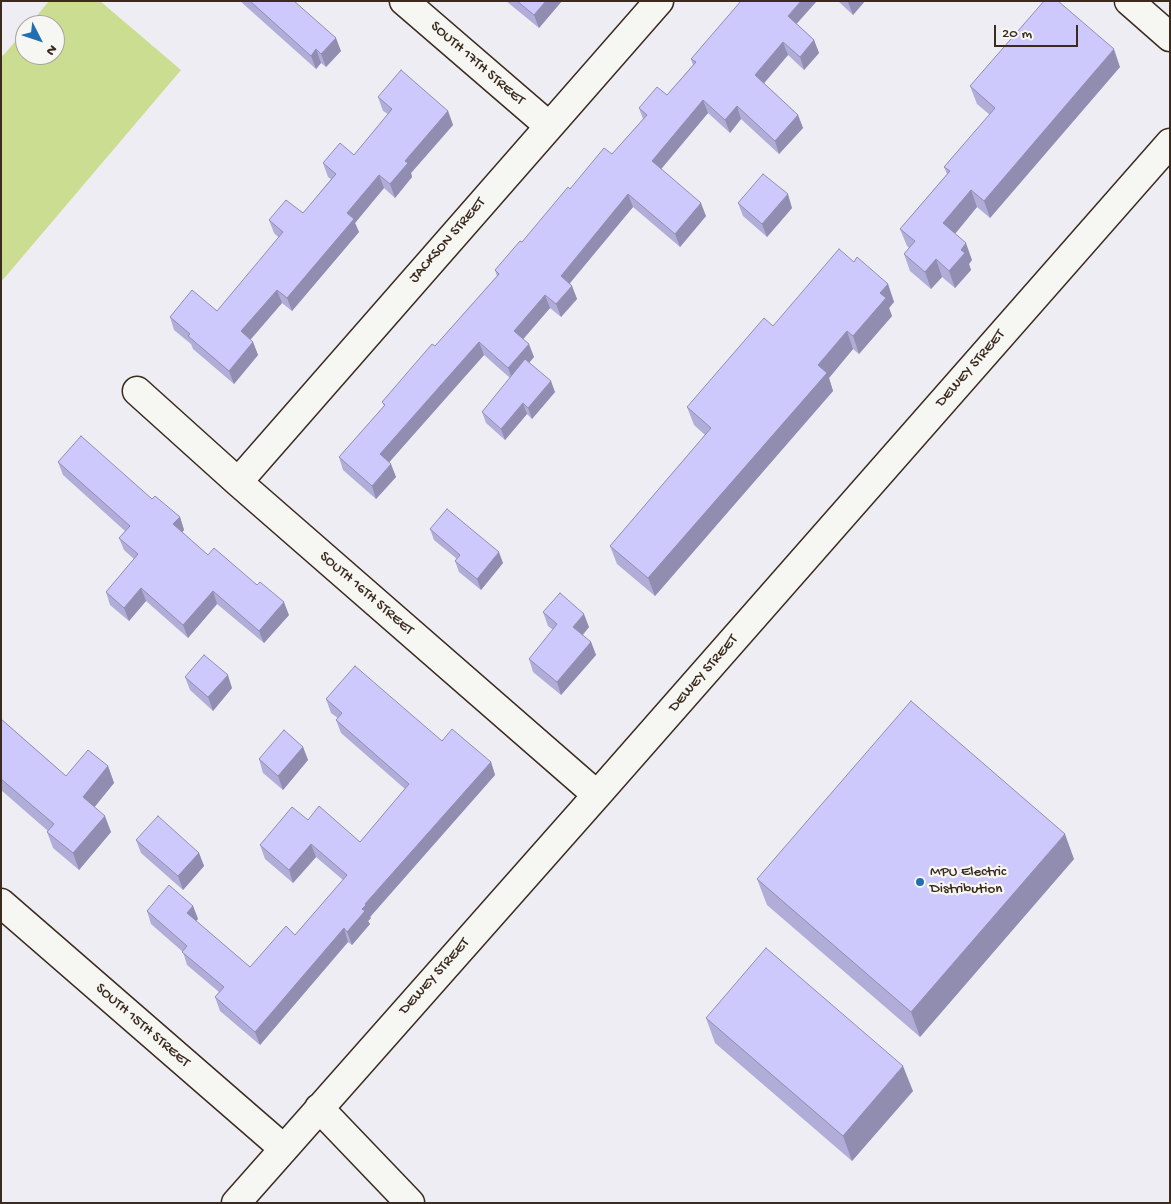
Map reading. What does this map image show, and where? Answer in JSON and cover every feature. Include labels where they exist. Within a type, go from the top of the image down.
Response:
[{"type":"street","name":"SOUTH 17TH STREET","points":[[404,1],[549,126]]},
{"type":"street","name":"JACKSON STREET","points":[[238,482],[659,1]]},
{"type":"street","points":[[1129,1],[1170,37]]},
{"type":"street","name":"DEWEY STREET","points":[[236,1203],[1170,143]]},
{"type":"street","name":"SOUTH 16TH STREET","points":[[136,391],[597,795]]},
{"type":"street","name":"SOUTH 15TH STREET","points":[[1,903],[283,1148]]},
{"type":"street","points":[[319,1108],[399,1199]]},
{"type":"green space","points":[[49,1],[100,1],[181,70],[1,282],[1,58],[15,42],[15,65],[65,65],[65,15],[37,15]]},
{"type":"building","points":[[250,1],[294,1],[336,38],[321,54],[316,49],[311,56]]},
{"type":"building","points":[[517,1],[546,1],[534,15]]},
{"type":"building","points":[[741,1],[801,1],[788,16],[814,40],[800,57],[783,42],[755,75],[798,115],[775,141],[737,106],[725,120],[703,100],[652,161],[701,203],[675,234],[628,194],[561,276],[572,286],[556,304],[545,295],[514,331],[529,344],[508,368],[479,342],[380,454],[391,464],[372,486],[339,457],[385,405],[382,402],[432,344],[435,346],[499,274],[495,270],[520,241],[522,242],[568,187],[570,189],[604,148],[612,154],[647,115],[639,108],[657,87],[667,95],[696,62],[691,59]]},
{"type":"building","points":[[1044,1],[1058,1],[1114,49],[984,201],[971,190],[943,223],[966,243],[961,250],[965,253],[949,271],[936,259],[925,272],[904,254],[915,241],[900,229],[950,171],[944,167],[995,108],[970,86]]},
{"type":"building","points":[[401,70],[448,111],[405,161],[408,163],[390,184],[379,175],[347,213],[354,219],[287,298],[277,290],[241,331],[253,342],[229,371],[188,336],[190,334],[170,317],[192,290],[217,311],[283,232],[269,220],[286,200],[303,213],[336,174],[323,163],[340,143],[354,155],[392,109],[378,97]]},
{"type":"building","points":[[763,174],[788,194],[762,224],[738,203]]},
{"type":"building","points":[[839,249],[854,262],[857,257],[888,284],[880,293],[886,298],[853,336],[847,331],[818,365],[827,373],[648,578],[610,546],[711,428],[687,407],[764,318],[773,326]]},
{"type":"building","points":[[525,359],[551,381],[528,408],[523,403],[501,429],[482,412]]},
{"type":"building","points":[[81,436],[152,499],[155,496],[180,517],[173,524],[208,555],[214,548],[257,585],[260,582],[284,602],[259,631],[213,591],[183,625],[141,588],[124,608],[106,592],[138,554],[119,538],[130,526],[58,462]]},
{"type":"building","points":[[447,509],[499,552],[477,579],[455,561],[460,555],[430,529]]},
{"type":"building","points":[[560,593],[584,614],[573,627],[591,642],[557,682],[529,659],[557,624],[543,612]]},
{"type":"building","points":[[204,655],[228,675],[208,697],[185,677]]},
{"type":"building","points":[[355,666],[442,741],[452,729],[491,762],[365,904],[362,909],[365,911],[347,932],[344,928],[255,1032],[215,997],[224,987],[182,952],[187,946],[147,911],[169,885],[193,906],[187,913],[250,967],[286,926],[295,935],[347,875],[311,844],[289,870],[260,845],[292,807],[308,820],[319,806],[360,842],[409,784],[336,720],[342,713],[326,699]]},
{"type":"building","name":"MPU Electric Distribution","points":[[911,701],[1065,834],[911,1012],[757,879]]},
{"type":"building","points":[[1,719],[66,776],[88,750],[108,766],[83,797],[105,816],[73,853],[47,832],[54,824],[1,779]]},
{"type":"building","points":[[284,730],[303,747],[278,776],[259,759]]},
{"type":"building","points":[[158,816],[199,853],[178,876],[136,840]]},
{"type":"building","points":[[766,948],[903,1066],[843,1136],[706,1018]]},
{"type":"place","name":"MPU Electric Distribution","points":[[920,882]]}]
